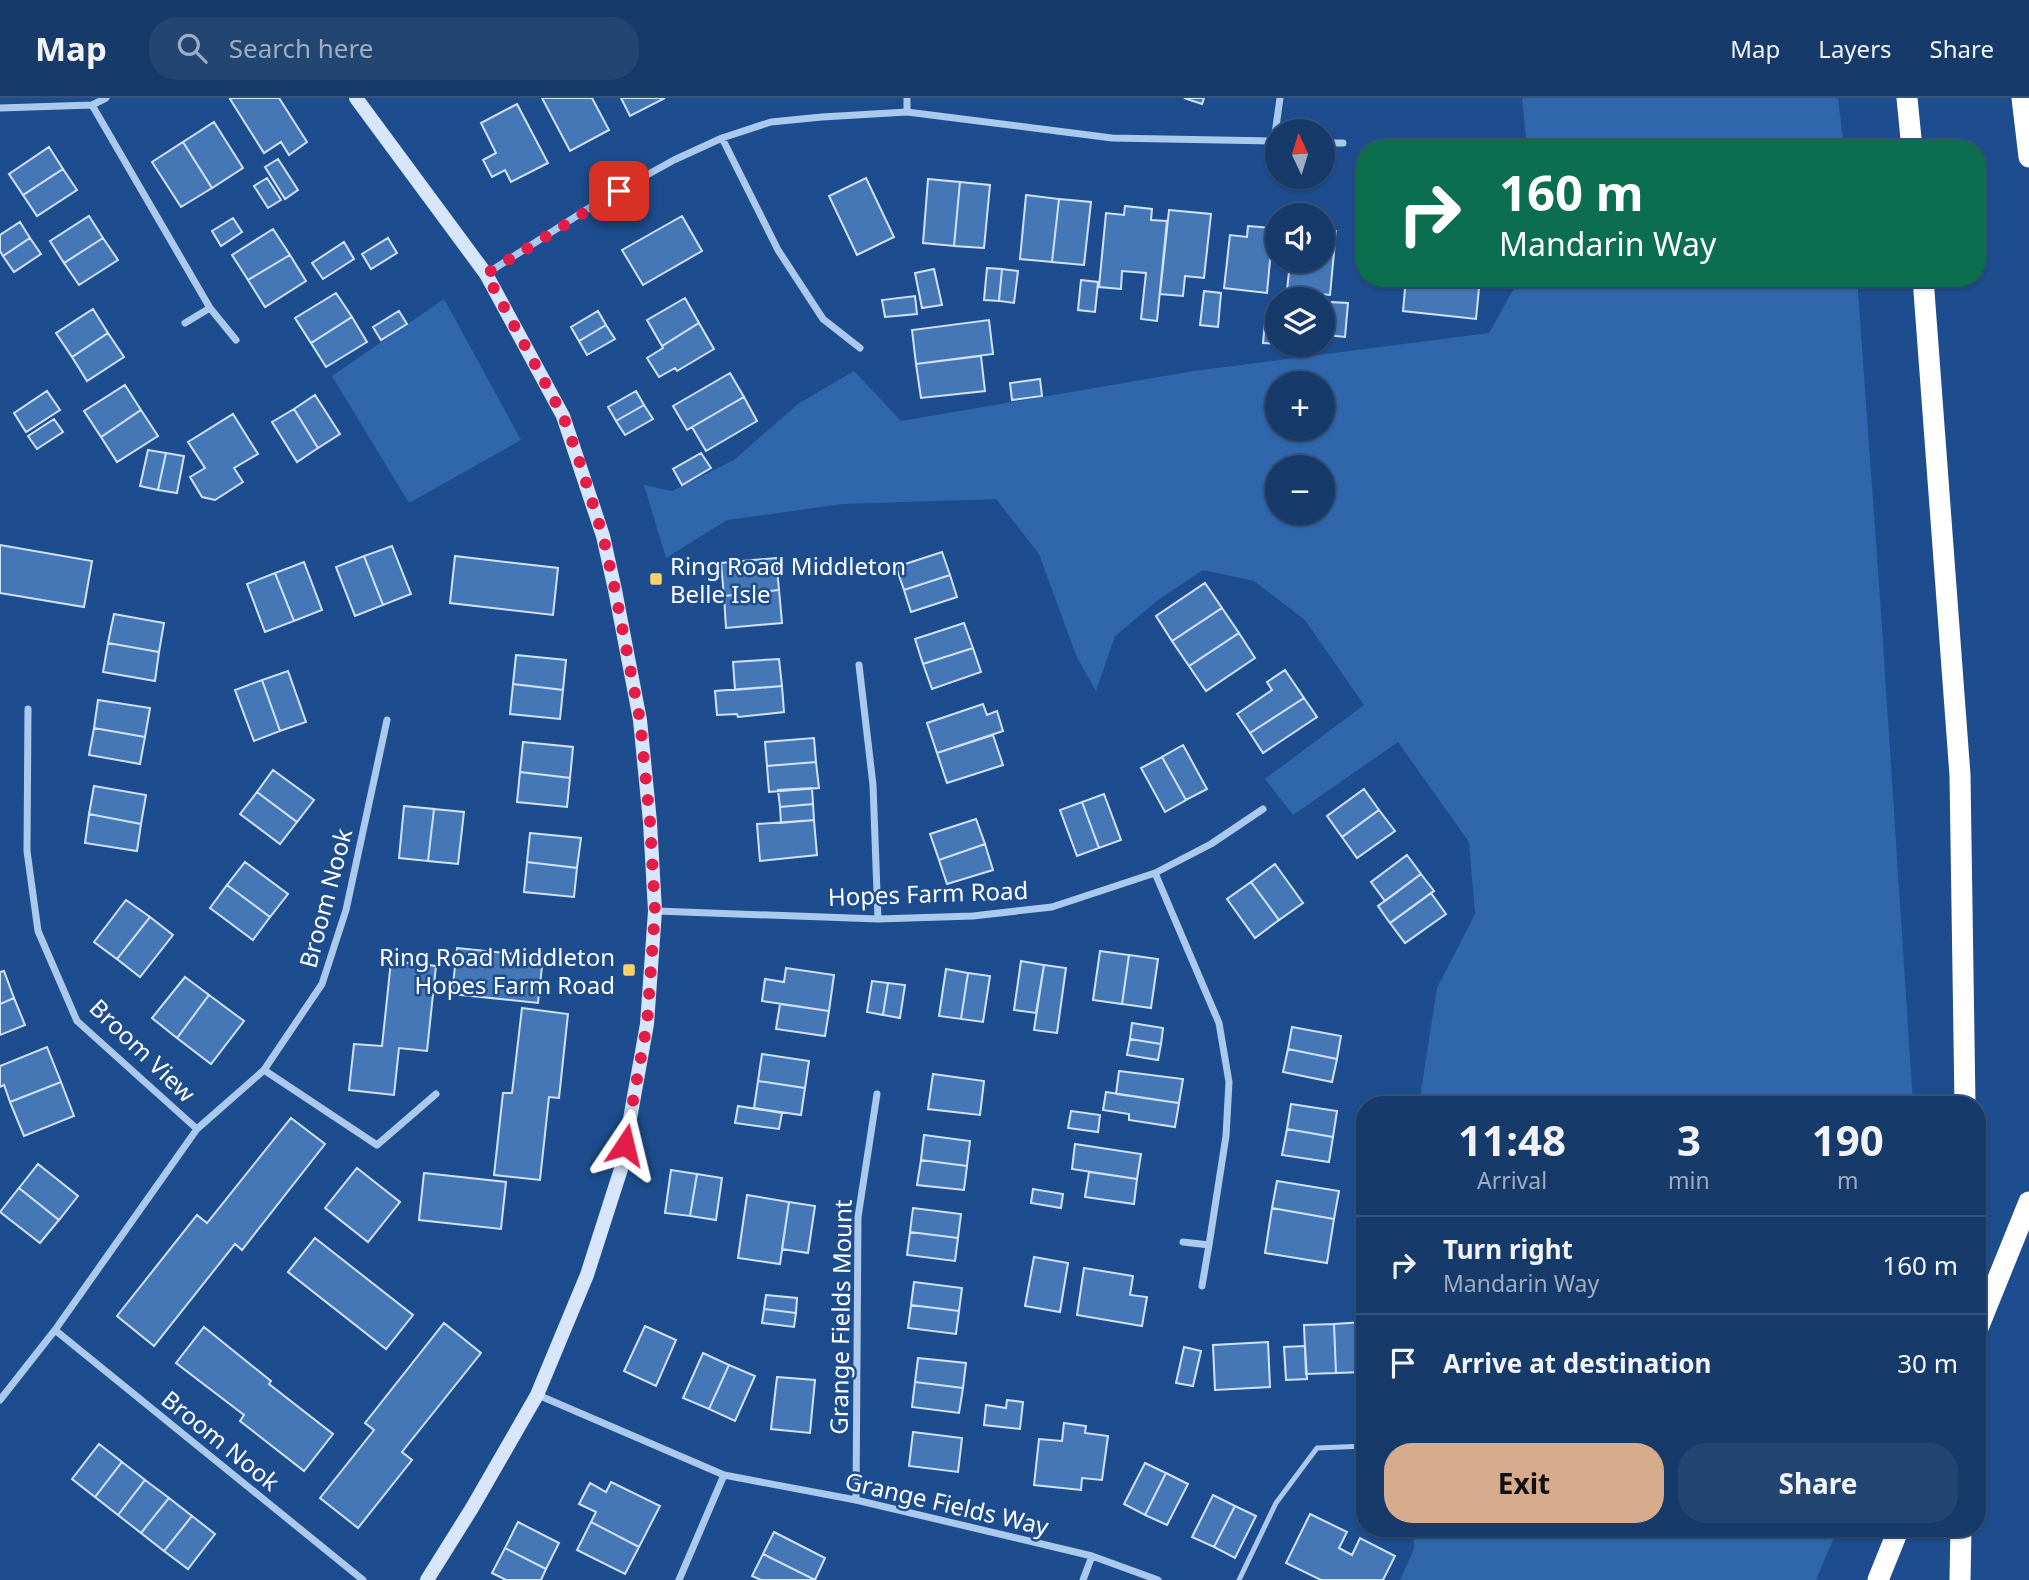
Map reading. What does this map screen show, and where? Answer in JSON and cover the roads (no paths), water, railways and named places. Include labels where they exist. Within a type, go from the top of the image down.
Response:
[{"type":"highway","points":[[1908,98],[1911,140]]},
{"type":"highway","points":[[2022,98],[2029,156]]},
{"type":"highway","points":[[1924,287],[1960,775],[1965,1096]]},
{"type":"highway","points":[[1986,1308],[2029,1202]]},
{"type":"highway","points":[[1878,1580],[1895,1537]]},
{"type":"highway","points":[[1960,1580],[1961,1537]]},
{"type":"street","points":[[0,108],[92,105],[106,98]]},
{"type":"street","points":[[356,98],[486,274],[563,416],[603,536],[640,720],[655,911],[647,1024],[621,1169],[587,1275],[537,1395],[427,1580]]},
{"type":"street","points":[[907,98],[907,112]]},
{"type":"street","points":[[1278,119],[1280,98]]},
{"type":"street","points":[[92,105],[210,308],[236,340]]},
{"type":"street","points":[[486,274],[600,201],[674,160],[722,138],[771,122],[907,112],[1112,138],[1265,141]]},
{"type":"street","points":[[722,138],[778,250],[823,318],[860,348]]},
{"type":"street","points":[[1335,143],[1343,143]]},
{"type":"street","points":[[185,323],[210,308]]},
{"type":"street","points":[[859,665],[873,785],[878,919]]},
{"type":"street","name":"Broom View","points":[[29,709],[27,851],[38,932],[78,1021],[197,1129]]},
{"type":"street","name":"Broom Nook","points":[[0,1400],[55,1330],[197,1129],[264,1070],[322,984],[346,910],[387,720]]},
{"type":"street","name":"Hopes Farm Road","points":[[655,911],[878,919],[973,916],[1052,907],[1155,873],[1211,844],[1264,809]]},
{"type":"street","points":[[1155,873],[1219,1023],[1228,1082],[1226,1136],[1202,1286]]},
{"type":"street","points":[[264,1070],[377,1145],[436,1094]]},
{"type":"street","name":"Grange Fields Mount","points":[[856,1500],[858,1217],[877,1094]]},
{"type":"street","points":[[1183,1242],[1209,1245]]},
{"type":"street","name":"Broom Nook","points":[[55,1330],[363,1580]]},
{"type":"street","name":"Grange Fields Way","points":[[537,1395],[724,1475],[856,1500],[1092,1556],[1158,1580]]},
{"type":"street","points":[[680,1580],[724,1475]]},
{"type":"street","points":[[1083,1580],[1092,1556]]},
{"type":"lane","points":[[1239,1580],[1276,1503],[1317,1448],[1356,1446]]},
{"type":"place","name":"Ring Road Middleton Belle Isle","points":[[656,579]]},
{"type":"place","name":"Ring Road Middleton Hopes Farm Road","points":[[629,970]]}]
